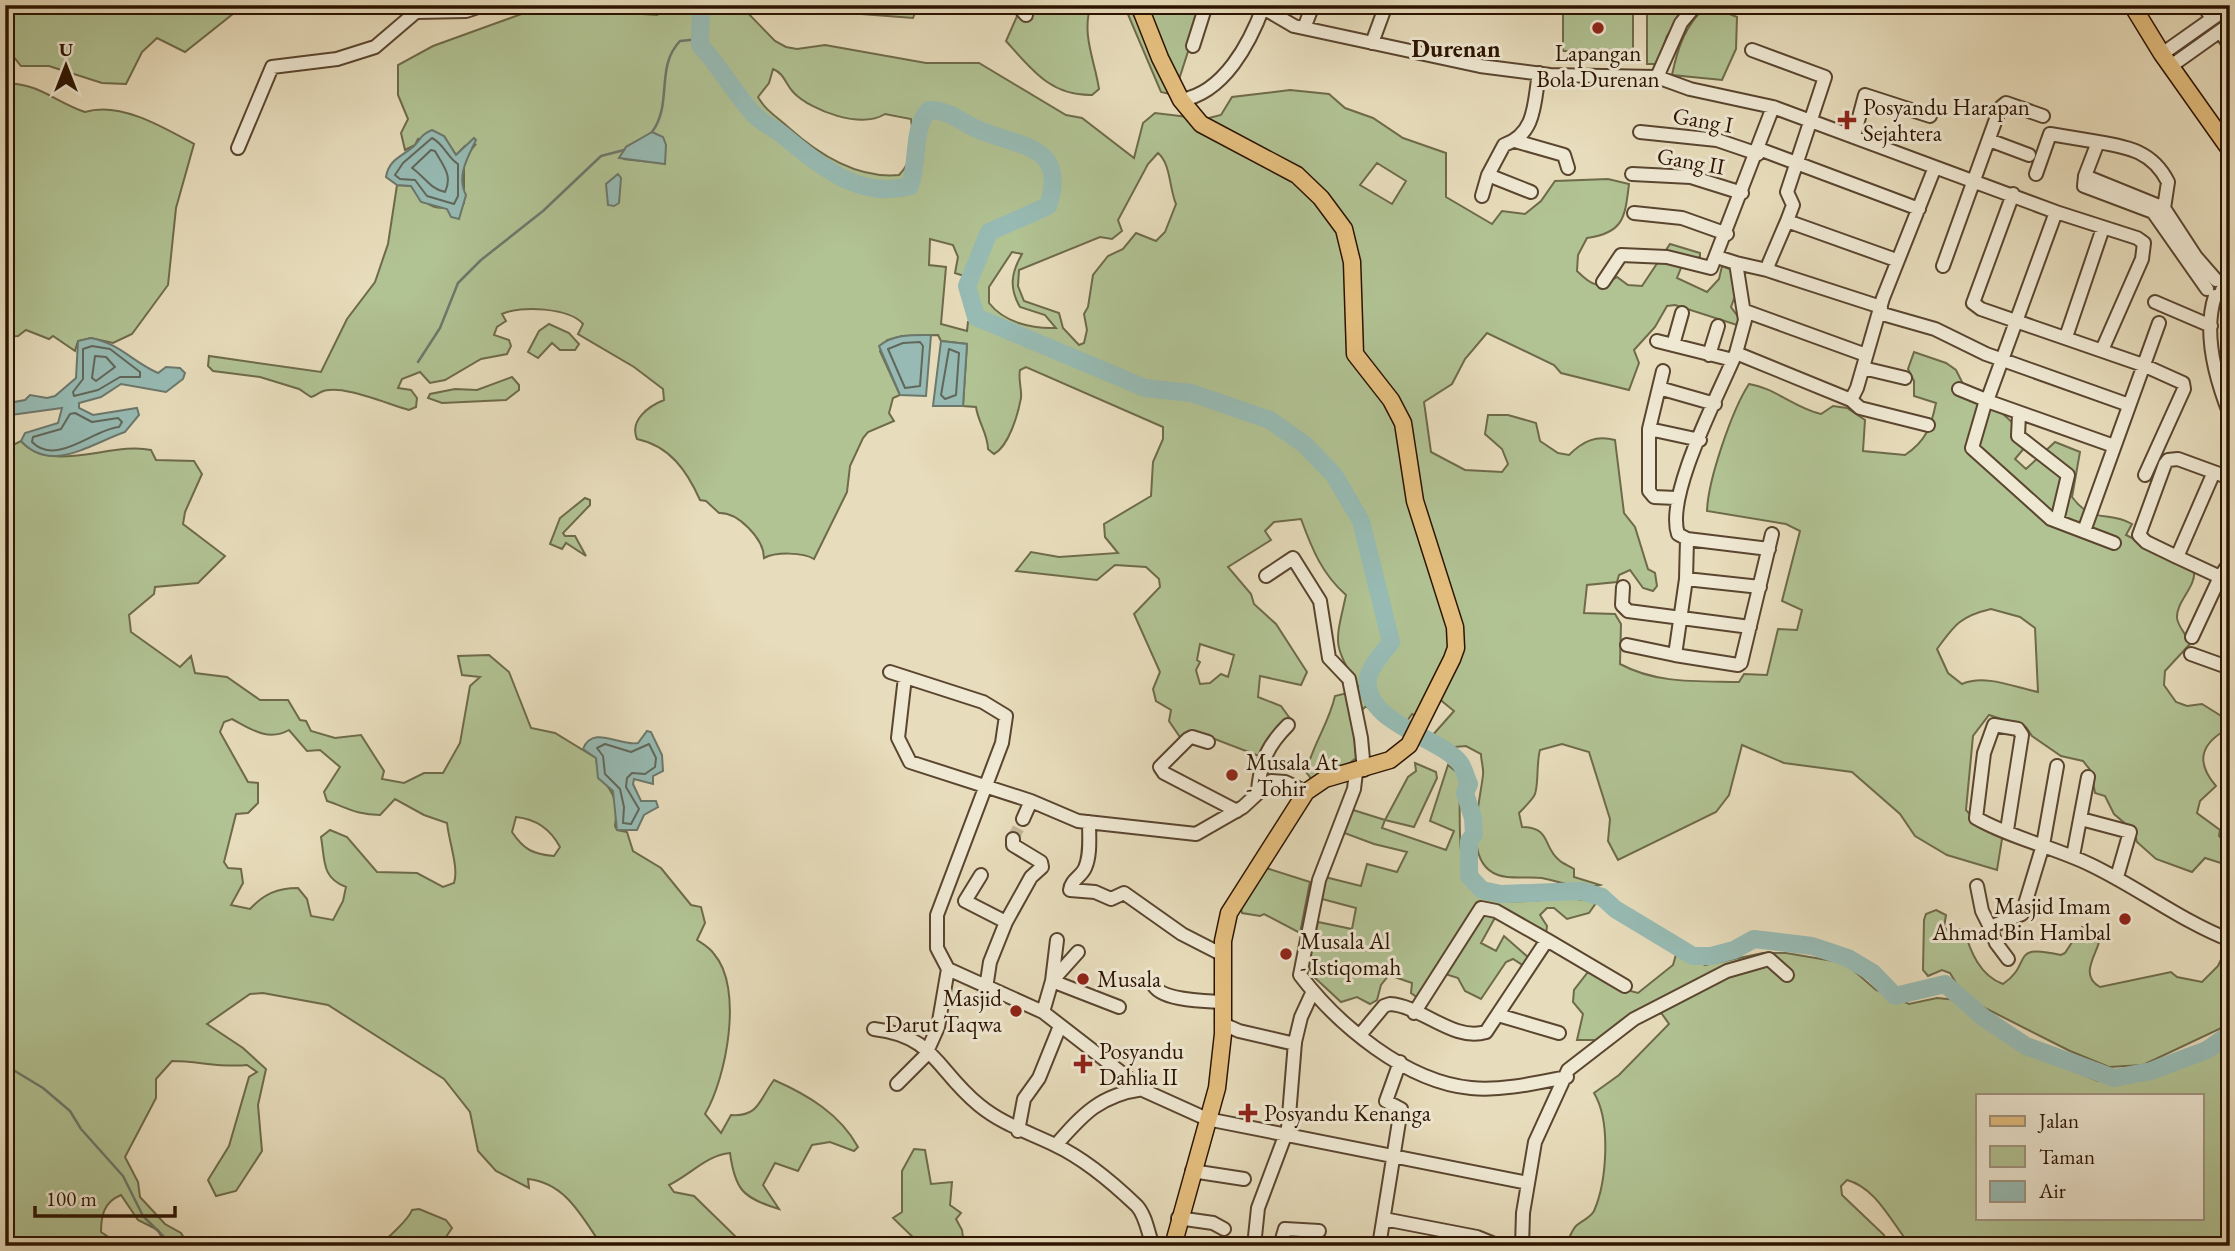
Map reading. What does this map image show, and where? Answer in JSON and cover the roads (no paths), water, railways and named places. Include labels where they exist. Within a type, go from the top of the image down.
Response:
[{"type":"main road","points":[[1139,5],[1160,58],[1181,100],[1201,124],[1297,175],[1321,198],[1344,229],[1352,262],[1355,354],[1391,400],[1403,423],[1413,493],[1455,627],[1456,648],[1409,744],[1399,755],[1360,771],[1325,779],[1306,792],[1234,903],[1226,927],[1223,955],[1223,1024],[1217,1088],[1178,1218],[1173,1246]]},
{"type":"main road","points":[[2132,5],[2166,60],[2230,150]]},
{"type":"street","points":[[237,148],[272,67],[337,59],[375,47],[416,12],[466,11],[484,5]]},
{"type":"street","points":[[1193,46],[1206,5]]},
{"type":"street","points":[[1304,28],[1313,5]]},
{"type":"street","points":[[1371,43],[1386,5]]},
{"type":"street","points":[[1657,77],[1681,23],[1696,5]]},
{"type":"street","points":[[2203,5],[2212,18]]},
{"type":"street","points":[[1181,100],[1202,95],[1217,83],[1242,51],[1262,6],[1283,21],[1304,28],[1480,66],[1539,73],[1657,77],[1690,89],[1773,107],[2103,229],[2141,240],[2144,249],[2102,350]]},
{"type":"street","points":[[2166,60],[2212,18],[2230,6]]},
{"type":"street","points":[[2166,60],[2225,28],[2230,46]]},
{"type":"street","points":[[1752,50],[1825,77],[1813,121],[1787,192],[1793,205],[1767,270]]},
{"type":"street","points":[[1482,196],[1488,175],[1504,145],[1516,141],[1525,132],[1539,73]]},
{"type":"street","points":[[1854,135],[1865,95],[1930,116]]},
{"type":"street","points":[[1943,266],[2002,105],[2014,105],[2043,116]]},
{"type":"street","points":[[1603,282],[1621,255],[1667,257],[1709,269],[1727,234],[1773,107]]},
{"type":"street","name":"Gang I","points":[[1640,132],[1717,139],[1797,163],[1919,209]]},
{"type":"street","points":[[2036,174],[2050,134],[2135,148],[2154,163],[2168,182],[2164,208]]},
{"type":"street","points":[[1516,141],[1564,155],[1568,169]]},
{"type":"street","points":[[1989,141],[2029,155]]},
{"type":"street","points":[[2084,180],[2098,142]]},
{"type":"street","points":[[1851,400],[1896,260],[1935,167]]},
{"type":"street","name":"Gang II","points":[[1632,174],[1691,177],[1742,193]]},
{"type":"street","points":[[1488,175],[1531,192]]},
{"type":"street","points":[[2084,180],[2164,208],[2218,289],[2211,326],[2218,388],[2230,415]]},
{"type":"street","points":[[2084,180],[2091,190],[2153,212],[2218,289]]},
{"type":"street","points":[[2013,194],[1973,303],[1981,309],[2143,365],[2184,385],[2145,475]]},
{"type":"street","points":[[2056,212],[1986,401],[1972,448],[2057,521],[2114,543]]},
{"type":"street","points":[[1634,213],[1682,218],[1727,234]]},
{"type":"street","points":[[1787,221],[1896,260]]},
{"type":"street","points":[[2066,337],[2103,229]]},
{"type":"street","points":[[1717,257],[1767,270],[1935,329],[1986,354],[2129,405]]},
{"type":"street","points":[[1737,264],[1745,311],[1743,332],[1676,498],[1677,532],[1687,539],[1769,549]]},
{"type":"street","points":[[2155,302],[2211,326]]},
{"type":"street","points":[[1745,311],[1905,378]]},
{"type":"street","points":[[1673,345],[1682,313]]},
{"type":"street","points":[[2084,531],[2159,323]]},
{"type":"street","points":[[1709,355],[1718,326]]},
{"type":"street","points":[[1657,341],[1709,355],[1734,356],[1851,400],[1860,408],[1928,425]]},
{"type":"street","points":[[1663,371],[1649,429],[1650,495],[1676,498]]},
{"type":"street","points":[[1659,388],[1715,404]]},
{"type":"street","points":[[1959,389],[2019,414],[2114,446]]},
{"type":"street","points":[[2019,414],[2018,436],[2068,475],[2057,521]]},
{"type":"street","points":[[1649,429],[1700,440]]},
{"type":"street","points":[[2159,446],[2229,475]]},
{"type":"street","points":[[2211,468],[2178,459],[2168,460],[2138,535],[2146,542],[2220,577]]},
{"type":"street","points":[[2177,557],[2211,468]]},
{"type":"street","points":[[1627,645],[1741,663],[1772,534]]},
{"type":"street","points":[[1681,655],[1687,539]]},
{"type":"street","points":[[1266,576],[1293,558],[1320,601],[1329,658],[1349,679],[1361,738],[1360,771],[1330,843],[1310,917],[1300,974],[1313,991],[1385,1057],[1444,1083],[1471,1088],[1495,1088],[1567,1077]]},
{"type":"street","points":[[2192,637],[2220,577],[2230,562]]},
{"type":"street","points":[[1686,579],[1759,587]]},
{"type":"street","points":[[1623,587],[1622,606],[1625,610],[1750,627]]},
{"type":"street","points":[[2191,654],[2230,667]]},
{"type":"street","points":[[890,672],[983,702],[1006,716],[1002,743],[942,897],[936,931],[937,948],[947,969],[938,1027],[928,1049],[897,1084]]},
{"type":"street","points":[[905,677],[898,738],[910,762],[984,785],[1064,817],[1196,834],[1237,811],[1258,790],[1277,780],[1306,792]]},
{"type":"street","points":[[1258,790],[1260,768],[1268,747],[1288,725]]},
{"type":"street","points":[[2007,830],[2022,735],[2018,729],[2004,725],[1991,728],[1983,753],[1975,817],[2043,845],[2073,856],[2117,877],[2210,933],[2230,940]]},
{"type":"street","points":[[1208,742],[1192,737],[1188,739],[1160,767],[1164,774],[1237,811]]},
{"type":"street","points":[[1990,927],[2022,914],[2043,845],[2057,766]]},
{"type":"street","points":[[2073,856],[2088,777]]},
{"type":"street","points":[[1023,819],[1031,802]]},
{"type":"street","points":[[2081,819],[2130,832],[2117,877]]},
{"type":"street","points":[[1089,822],[1087,862],[1084,871],[1072,882],[1070,890],[1095,891],[1111,899],[1124,893],[1182,934],[1223,955]]},
{"type":"street","points":[[986,988],[990,962],[1006,922],[1031,877],[1042,867],[1041,862],[1013,845],[1013,839]]},
{"type":"street","points":[[965,901],[981,875]]},
{"type":"street","points":[[1977,886],[1982,911],[1996,943],[2008,959]]},
{"type":"street","points":[[942,897],[965,901],[1006,922]]},
{"type":"street","points":[[1414,1013],[1481,908],[1496,911],[1625,986]]},
{"type":"street","points":[[1043,1012],[1052,981],[1057,940]]},
{"type":"street","points":[[1360,1035],[1384,1006],[1397,1004],[1414,1013],[1475,1034],[1486,1032],[1547,940]]},
{"type":"street","points":[[1052,981],[1078,953]]},
{"type":"street","points":[[1522,1246],[1535,1142],[1568,1070],[1634,1019],[1727,971],[1769,958],[1787,975]]},
{"type":"street","points":[[947,969],[1043,1012],[1143,1089],[1207,1119],[1528,1182]]},
{"type":"street","points":[[1052,981],[1119,1007]]},
{"type":"street","points":[[1153,984],[1160,993],[1191,1000],[1223,1002]]},
{"type":"street","points":[[1254,1246],[1258,1208],[1286,1134],[1295,1044],[1301,1017],[1313,991]]},
{"type":"street","points":[[1498,1016],[1559,1033]]},
{"type":"street","points":[[1223,1024],[1240,1031],[1295,1044]]},
{"type":"street","points":[[1018,1130],[1024,1099],[1039,1078],[1060,1026]]},
{"type":"street","points":[[874,1029],[900,1032],[928,1049],[946,1074],[966,1094],[1018,1130],[1056,1145],[1090,1167],[1137,1206],[1153,1246]]},
{"type":"street","points":[[1379,1246],[1401,1109],[1386,1101],[1400,1062]]},
{"type":"street","points":[[1056,1145],[1084,1112],[1124,1092],[1143,1089]]},
{"type":"street","points":[[1192,1171],[1244,1179]]},
{"type":"street","points":[[1178,1218],[1213,1223],[1224,1229]]},
{"type":"street","points":[[1384,1219],[1477,1237],[1499,1246]]},
{"type":"street","points":[[1280,1246],[1285,1229],[1319,1231]]},
{"type":"water","points":[[432,130],[444,136],[456,155],[474,138],[476,140],[463,174],[466,195],[459,219],[451,217],[447,209],[421,202],[411,186],[397,185],[386,177],[394,161]]},
{"type":"water","points":[[652,132],[663,137],[666,145],[665,164],[619,158],[626,147]]},
{"type":"water","points":[[618,174],[621,178],[619,203],[608,205],[606,184]]},
{"type":"water","points":[[931,335],[926,396],[900,395],[879,346],[897,337]]},
{"type":"water","points":[[91,338],[110,344],[158,373],[166,367],[180,368],[185,373],[183,379],[166,392],[121,384],[101,397],[79,403],[79,408],[93,415],[137,408],[139,415],[125,432],[85,449],[58,456],[33,451],[21,441],[25,433],[58,423],[62,408],[11,415],[5,411],[9,403],[25,400],[30,395],[47,398],[55,396],[76,378],[78,341]]},
{"type":"water","points":[[941,341],[967,344],[963,406],[933,406]]},
{"type":"water","points":[[647,731],[651,732],[662,755],[663,771],[653,776],[653,784],[634,779],[633,784],[641,801],[656,801],[658,807],[644,815],[637,830],[617,830],[613,791],[598,778],[596,758],[583,749],[587,742],[600,737],[638,743]]},
{"type":"waterway","points":[[701,5],[700,45],[744,102],[762,121],[842,178],[874,188],[910,186],[920,126],[929,110],[949,114],[977,129],[1036,151],[1046,159],[1052,170],[1053,186],[1048,206],[989,232],[967,286],[976,317],[1145,388],[1191,393],[1270,420],[1305,445],[1334,475],[1361,521],[1391,642],[1369,674],[1370,694],[1377,707],[1390,718],[1450,754],[1461,765],[1469,784],[1465,793],[1473,818],[1474,834],[1469,841],[1469,876],[1482,890],[1501,894],[1581,891],[1602,897],[1615,909],[1693,956],[1711,956],[1734,950],[1754,939],[1812,946],[1848,958],[1873,973],[1895,996],[1945,984],[1984,1018],[2026,1046],[2114,1078],[2151,1071],[2207,1050],[2230,1034]]},
{"type":"waterway","points":[[652,132],[662,110],[668,62],[672,51],[680,41],[700,39]]},
{"type":"waterway","points":[[418,362],[440,328],[458,283],[481,260],[543,211],[601,156],[624,150]]},
{"type":"waterway","points":[[5,1065],[43,1088],[70,1111],[81,1129],[123,1176],[143,1216],[173,1246]]},
{"type":"waterway","points":[[2230,1113],[2226,1121],[2230,1127]]},
{"type":"tunnel","points":[[1013,839],[1023,819]]},
{"type":"place","name":"Lapangan Bola Durenan","points":[[1598,28]]},
{"type":"place","name":"Posyandu Harapan Sejahtera","points":[[1847,120]]},
{"type":"place","name":"Musala At - Tohir","points":[[1232,775]]},
{"type":"place","name":"Masjid Imam Ahmad Bin Hambal","points":[[2125,919]]},
{"type":"place","name":"Musala Al - Istiqomah","points":[[1286,954]]},
{"type":"place","name":"Musala","points":[[1083,979]]},
{"type":"place","name":"Masjid Darut Taqwa","points":[[1016,1011]]},
{"type":"place","name":"Posyandu Dahlia II","points":[[1083,1064]]},
{"type":"place","name":"Posyandu Kenanga","points":[[1248,1113]]},
{"type":"district","name":"Durenan","points":[[1456,49]]}]
